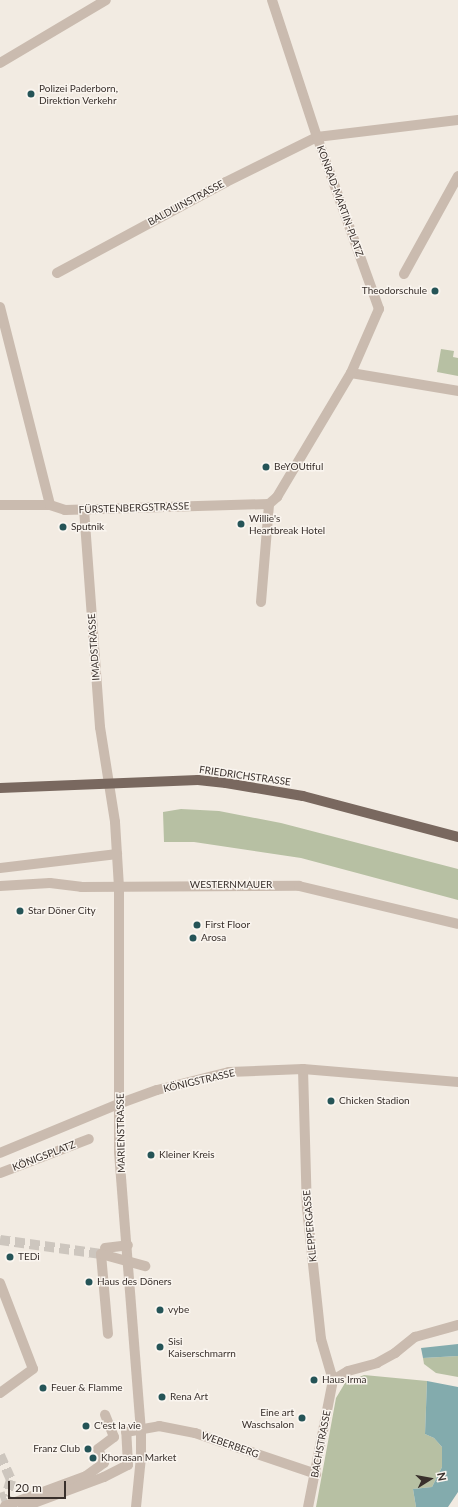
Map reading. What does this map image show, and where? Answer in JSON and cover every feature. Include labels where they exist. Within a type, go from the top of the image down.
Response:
[{"type":"main road","name":"FRIEDRICHSTRASSE","points":[[0,788],[198,780],[262,788],[303,796],[458,837]]},
{"type":"street","points":[[0,63],[106,0]]},
{"type":"street","points":[[272,0],[317,137]]},
{"type":"street","name":"KONRAD-MARTIN-PLATZ","points":[[352,373],[379,309],[317,137],[458,120]]},
{"type":"street","name":"BALDUINSTRASSE","points":[[57,273],[226,182],[317,137]]},
{"type":"street","points":[[404,274],[458,176]]},
{"type":"street","points":[[0,307],[50,505]]},
{"type":"street","points":[[261,602],[269,504],[277,497],[352,373],[458,391]]},
{"type":"street","name":"FÜRSTENBERGSTRASSE","points":[[0,505],[50,505],[65,510],[269,504]]},
{"type":"street","name":"IMADSTRASSE","points":[[84,509],[100,726],[110,783]]},
{"type":"street","name":"MARIENSTRASSE","points":[[110,783],[119,887],[121,1103],[119,1152],[128,1246],[141,1428],[136,1507]]},
{"type":"street","points":[[0,868],[117,854]]},
{"type":"street","name":"WESTERNMAUER","points":[[0,886],[50,883],[81,888],[299,886],[458,924]]},
{"type":"street","name":"KÖNIGSTRASSE","points":[[0,1154],[121,1103],[157,1090],[229,1072],[303,1069],[458,1082]]},
{"type":"street","name":"KLEPPERGASSE","points":[[303,1069],[307,1208],[321,1339],[333,1380]]},
{"type":"street","name":"KÖNIGSPLATZ","points":[[0,1174],[89,1139]]},
{"type":"street","points":[[103,1251],[128,1246]]},
{"type":"street","points":[[103,1251],[145,1266]]},
{"type":"street","points":[[103,1251],[108,1334]]},
{"type":"street","points":[[0,1283],[33,1369],[0,1393]]},
{"type":"street","points":[[0,1313],[10,1308]]},
{"type":"street","points":[[333,1380],[348,1371],[383,1359],[415,1337],[458,1324]]},
{"type":"street","name":"BACHSTRASSE","points":[[308,1507],[316,1474],[333,1380]]},
{"type":"street","points":[[5,1506],[86,1476],[104,1463],[98,1449],[114,1437],[105,1415]]},
{"type":"street","name":"WEBERBERG","points":[[141,1428],[159,1426],[181,1429],[316,1474]]},
{"type":"street","points":[[23,1507],[104,1477],[128,1465],[126,1432],[141,1428]]},
{"type":"green space","points":[[441,349],[454,351],[453,357],[458,358],[458,376],[437,372]]},
{"type":"green space","points":[[181,809],[219,811],[281,823],[458,869],[458,900],[301,858],[194,842],[164,842],[163,812]]},
{"type":"green space","points":[[458,1356],[458,1377],[436,1373],[424,1364],[423,1358]]},
{"type":"green space","points":[[364,1375],[427,1381],[425,1434],[434,1438],[442,1447],[442,1467],[432,1487],[413,1489],[416,1507],[316,1507],[336,1398],[345,1383]]},
{"type":"water","points":[[458,1344],[458,1356],[423,1358],[421,1348]]},
{"type":"water","points":[[427,1381],[458,1387],[458,1492],[448,1507],[416,1507],[413,1489],[432,1487],[442,1467],[442,1447],[434,1438],[425,1434]]},
{"type":"tunnel","points":[[0,1240],[101,1254]]},
{"type":"tunnel","points":[[0,1455],[11,1480],[6,1496],[0,1498]]},
{"type":"place","name":"Polizei Paderborn, Direktion Verkehr","points":[[31,94]]},
{"type":"place","name":"Theodorschule","points":[[435,291]]},
{"type":"place","name":"BeYOUtiful","points":[[266,467]]},
{"type":"place","name":"Willie's Heartbreak Hotel","points":[[241,524]]},
{"type":"place","name":"Sputnik","points":[[63,527]]},
{"type":"place","name":"Star Döner City","points":[[20,911]]},
{"type":"place","name":"First Floor","points":[[197,925]]},
{"type":"place","name":"Arosa","points":[[193,938]]},
{"type":"place","name":"Chicken Stadion","points":[[331,1101]]},
{"type":"place","name":"Kleiner Kreis","points":[[151,1155]]},
{"type":"place","name":"TEDi","points":[[10,1257]]},
{"type":"place","name":"Haus des Döners","points":[[89,1282]]},
{"type":"place","name":"vybe","points":[[160,1310]]},
{"type":"place","name":"Sisi Kaiserschmarrn","points":[[160,1347]]},
{"type":"place","name":"Haus Irma","points":[[314,1380]]},
{"type":"place","name":"Feuer & Flamme","points":[[43,1388]]},
{"type":"place","name":"Rena Art","points":[[162,1397]]},
{"type":"place","name":"Eine art Waschsalon","points":[[302,1418]]},
{"type":"place","name":"C'est la vie","points":[[86,1426]]},
{"type":"place","name":"Franz Club","points":[[88,1449]]},
{"type":"place","name":"Khorasan Market","points":[[93,1458]]}]
